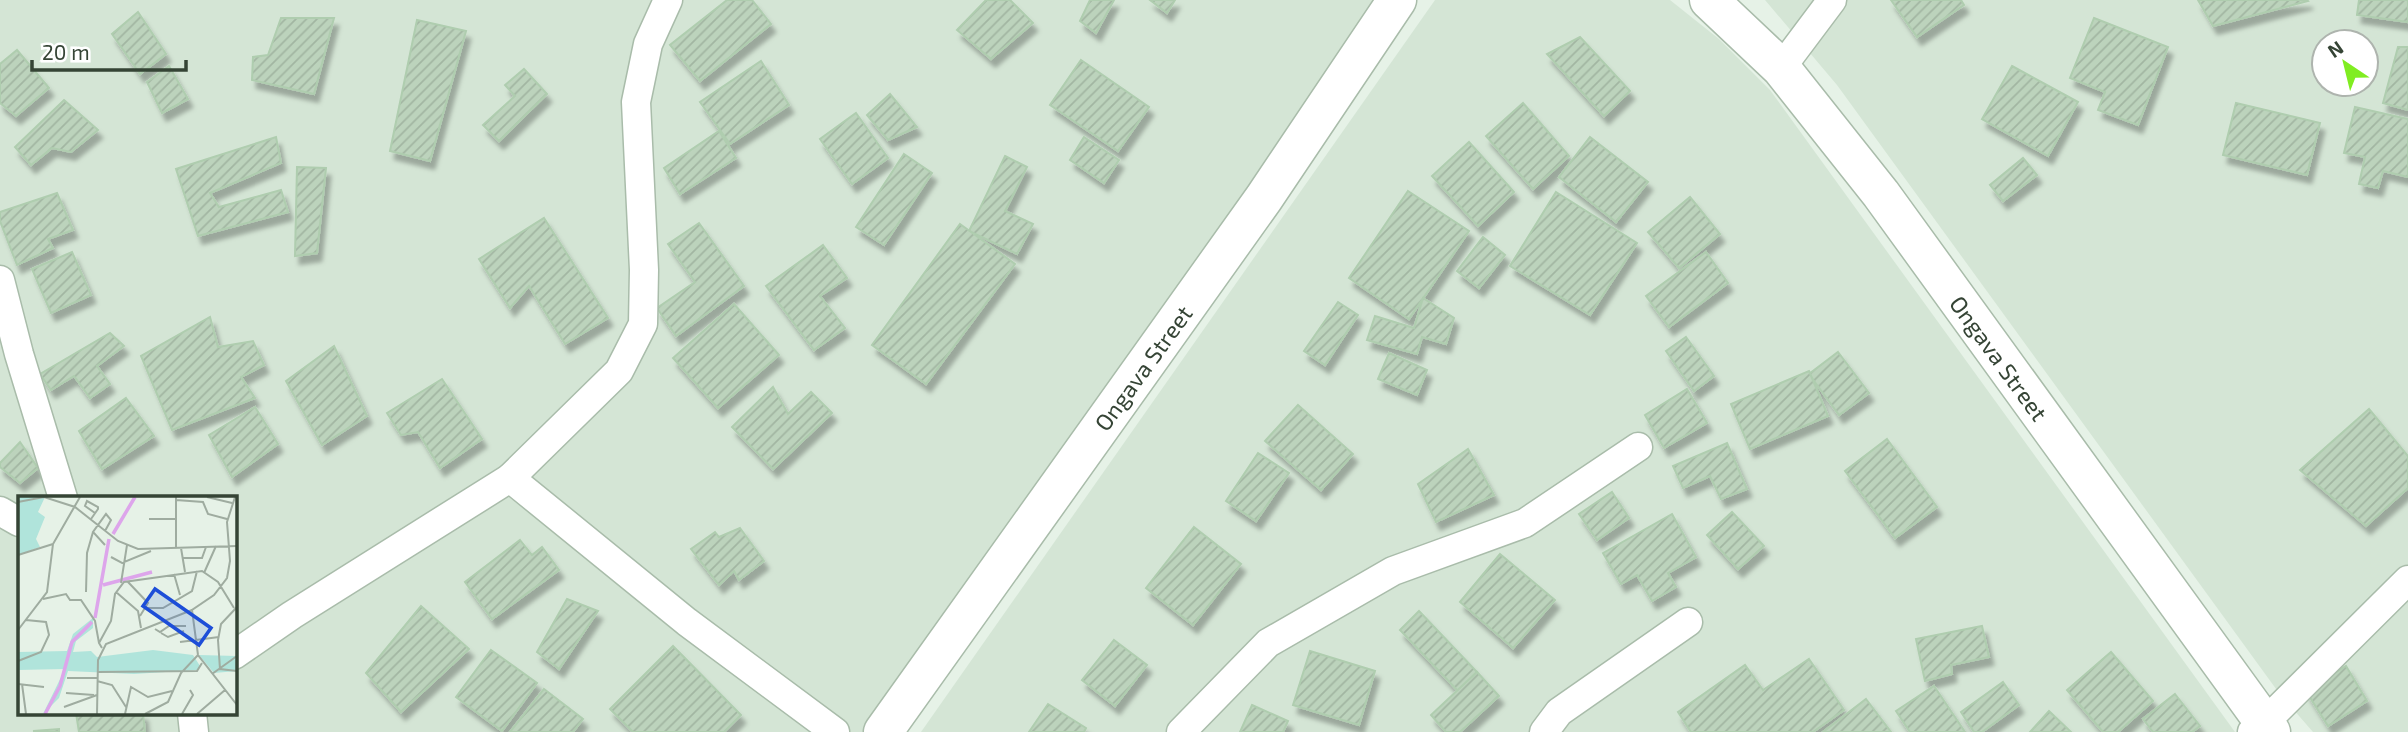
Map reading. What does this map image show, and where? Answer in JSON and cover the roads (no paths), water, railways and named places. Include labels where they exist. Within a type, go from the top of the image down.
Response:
[{"type":"street","name":"Ongava Street","points":[[1709,0],[1781,68],[1881,194],[2262,729]]},
{"type":"street","name":"Ongava Street","points":[[883,732],[1264,198],[1397,2]]},
{"type":"lane","points":[[236,654],[292,615],[510,478],[619,371],[643,324],[644,270],[636,102],[648,44],[668,0]]},
{"type":"lane","points":[[1781,68],[1832,0]]},
{"type":"lane","points":[[0,280],[62,496]]},
{"type":"lane","points":[[1181,732],[1268,643],[1393,571],[1525,523],[1638,447]]},
{"type":"lane","points":[[510,478],[687,622],[835,732]]},
{"type":"lane","points":[[0,511],[18,521]]},
{"type":"lane","points":[[2262,729],[2408,580]]},
{"type":"lane","points":[[1544,732],[1559,712],[1688,622]]},
{"type":"lane","points":[[192,714],[194,732]]}]
